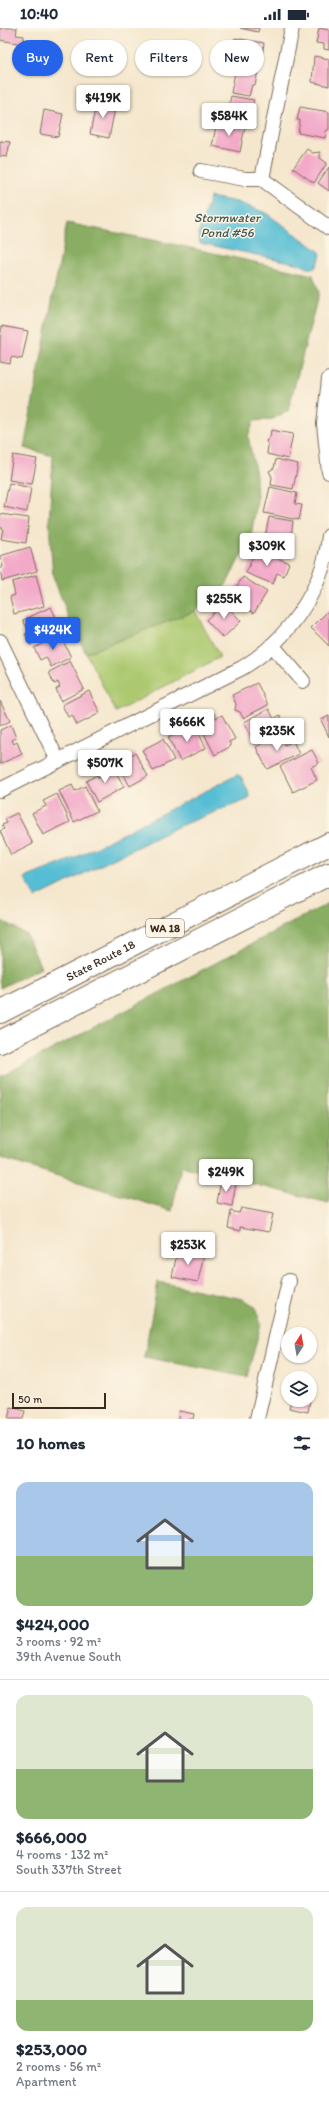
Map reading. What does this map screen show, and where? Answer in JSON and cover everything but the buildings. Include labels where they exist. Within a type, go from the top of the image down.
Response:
[{"type":"highway","name":"State Route 18","points":[[0,1012],[329,844]]},
{"type":"highway","name":"WA 18","points":[[0,1042],[226,928],[329,874]]},
{"type":"street","points":[[262,179],[292,28]]},
{"type":"street","points":[[201,171],[245,179],[262,179],[329,228]]},
{"type":"street","points":[[329,379],[324,424],[329,472]]},
{"type":"street","points":[[0,790],[261,657],[290,625],[311,593],[324,563],[329,536]]},
{"type":"street","points":[[0,641],[58,761]]},
{"type":"street","points":[[272,645],[303,681]]},
{"type":"street","points":[[257,1419],[289,1281]]},
{"type":"green space","points":[[67,223],[177,245],[313,275],[319,292],[288,411],[273,419],[254,421],[248,436],[256,475],[257,501],[251,536],[226,585],[195,611],[86,653],[71,624],[53,576],[49,523],[53,456],[24,448]]},
{"type":"green space","points":[[195,611],[220,657],[116,712],[86,653]]},
{"type":"green space","points":[[329,903],[329,1203],[181,1166],[172,1211],[0,1158],[0,1077]]},
{"type":"green space","points":[[0,920],[26,934],[41,968],[0,988]]},
{"type":"green space","points":[[158,1282],[243,1299],[255,1306],[261,1324],[247,1377],[144,1357]]},
{"type":"water","name":"Stormwater Pond #56","points":[[210,197],[237,202],[266,213],[320,252],[321,255],[315,268],[308,268],[300,264],[200,243],[199,232]]},
{"type":"water","points":[[237,775],[241,776],[250,796],[249,799],[179,826],[35,898],[25,878],[75,858]]}]
